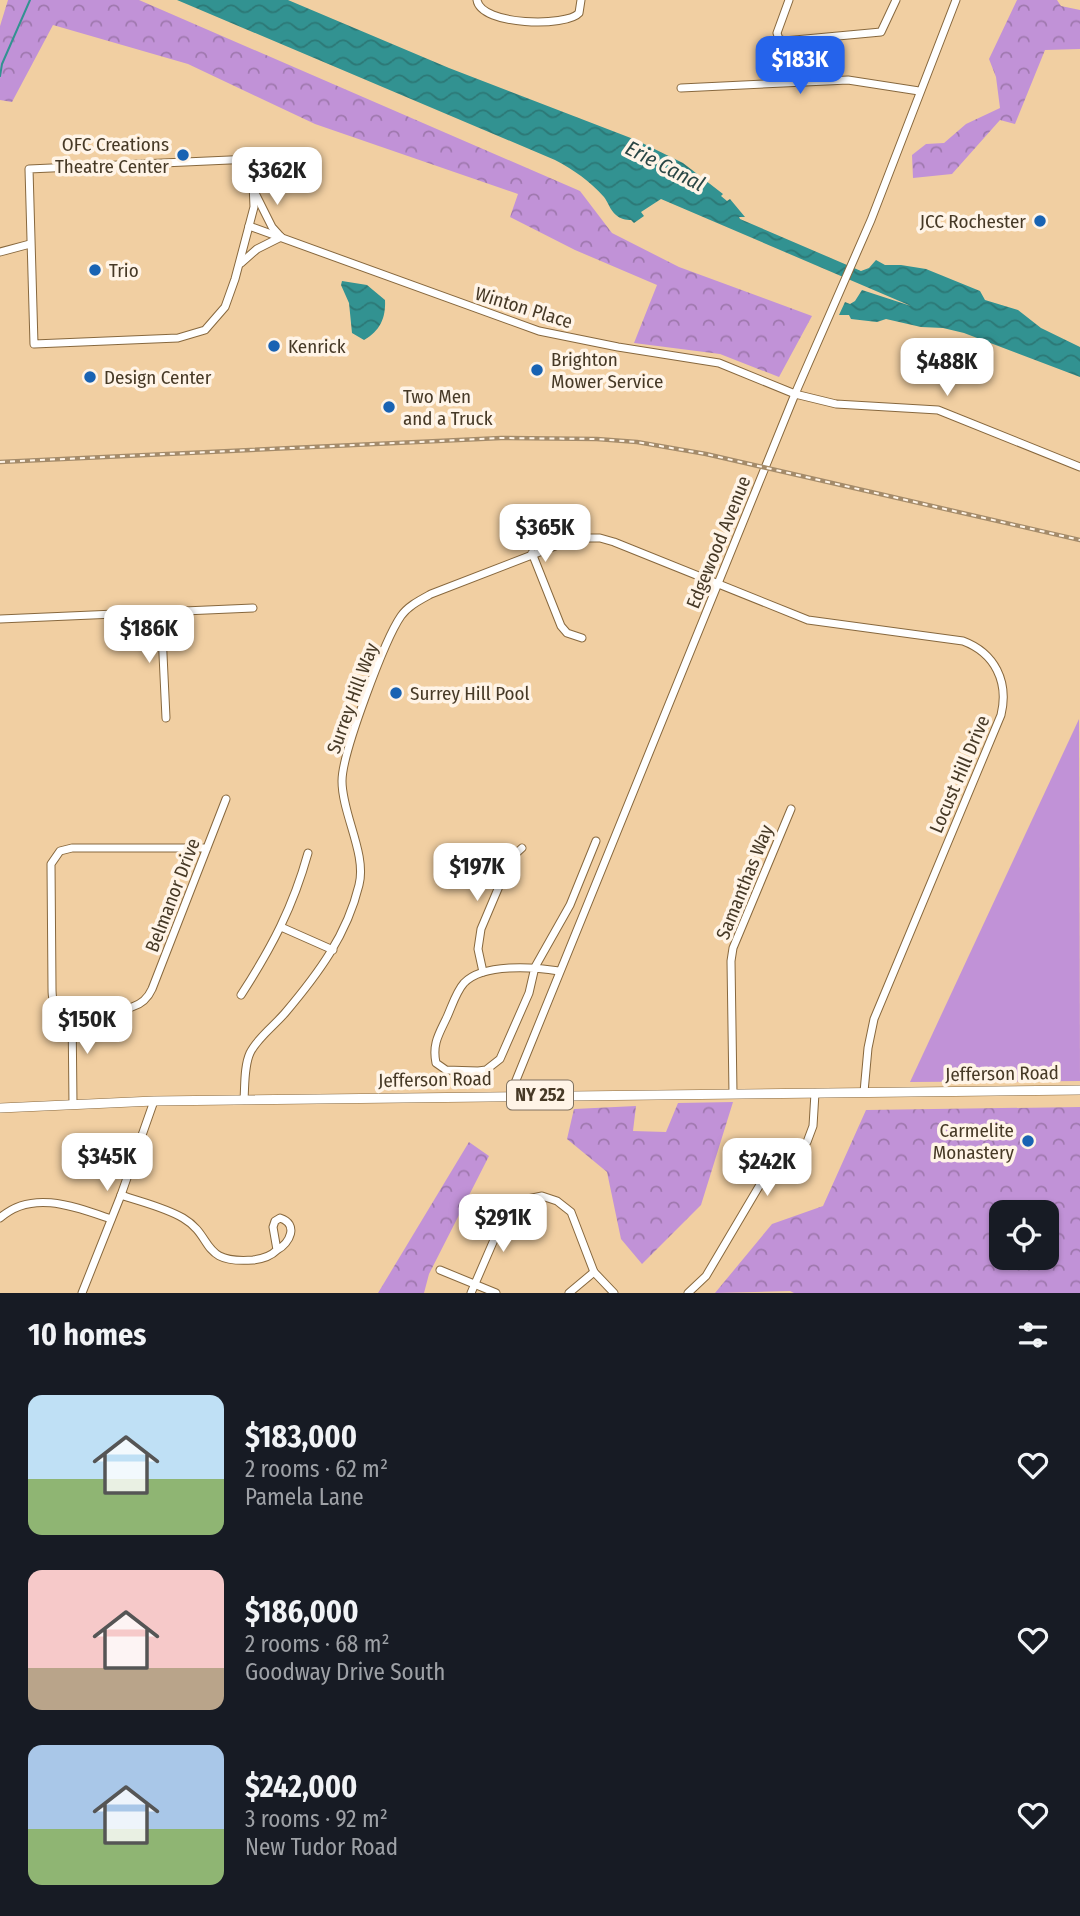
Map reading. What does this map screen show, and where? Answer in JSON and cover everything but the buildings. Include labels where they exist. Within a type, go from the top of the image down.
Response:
[{"type":"main road","name":"Jefferson Road","points":[[0,1108],[154,1101],[510,1095],[1080,1090]]},
{"type":"street","points":[[477,0],[478,8],[482,11],[514,22],[570,20],[579,13],[581,0]]},
{"type":"street","points":[[789,0],[777,33],[779,39],[784,41],[881,32],[897,0]]},
{"type":"street","name":"Edgewood Avenue","points":[[510,1095],[795,394],[860,246],[956,0]]},
{"type":"street","points":[[681,88],[848,80],[919,91]]},
{"type":"street","points":[[252,159],[254,207],[249,226],[225,307],[205,330],[178,338],[34,344],[29,169],[252,159]]},
{"type":"street","points":[[239,266],[257,249],[281,237],[272,227],[253,189]]},
{"type":"street","name":"Winton Place","points":[[249,226],[539,331],[719,363],[795,394],[836,404],[938,410],[1080,467]]},
{"type":"street","points":[[0,252],[30,244]]},
{"type":"street","name":"Surrey Hill Way","points":[[244,1100],[251,1052],[311,982],[346,925],[361,877],[357,849],[344,803],[342,779],[347,752],[386,647],[401,616],[417,601],[431,594],[576,538],[600,538],[718,584]]},
{"type":"street","points":[[532,554],[561,626],[567,633],[582,638]]},
{"type":"street","name":"Locust Hill Drive","points":[[718,584],[808,620],[962,641],[989,656],[996,665],[1003,684],[1001,715],[874,1019],[867,1048],[864,1092]]},
{"type":"street","points":[[0,619],[253,608]]},
{"type":"street","points":[[161,611],[166,718]]},
{"type":"street","name":"Belmanor Drive","points":[[72,1009],[127,1008],[136,1006],[147,997],[226,799]]},
{"type":"street","name":"Samanthas Way","points":[[733,1093],[733,948],[791,809]]},
{"type":"street","points":[[559,971],[535,967],[483,972],[472,977],[459,990],[433,1048],[436,1063],[443,1069],[482,1071],[500,1059],[529,993],[535,967],[570,905],[596,841]]},
{"type":"street","points":[[73,1104],[72,1009],[60,1007],[52,996],[51,864],[56,854],[72,848],[206,848]]},
{"type":"street","points":[[483,972],[479,955],[481,929],[511,858],[522,848]]},
{"type":"street","points":[[242,995],[297,893],[308,853]]},
{"type":"street","points":[[281,927],[333,950]]},
{"type":"street","points":[[688,1293],[706,1276],[757,1188],[807,1142],[813,1126],[815,1093]]},
{"type":"street","points":[[82,1293],[121,1195],[154,1101]]},
{"type":"street","points":[[121,1195],[179,1216],[195,1228],[209,1249],[223,1258],[257,1259],[270,1256],[277,1250]]},
{"type":"street","points":[[471,1293],[506,1212],[518,1201],[542,1196],[565,1205],[575,1219],[594,1272],[614,1293]]},
{"type":"street","points":[[0,1218],[23,1205],[46,1202],[70,1206],[111,1219]]},
{"type":"street","points":[[440,1270],[496,1293]]},
{"type":"street","points":[[569,1293],[594,1272]]},
{"type":"green space","points":[[8,0],[139,0],[580,191],[612,233],[679,267],[812,316],[779,377],[720,354],[634,343],[657,285],[575,250],[510,217],[518,194],[315,124],[188,64],[53,25],[12,102],[0,100],[0,26]]},
{"type":"green space","points":[[1017,0],[1057,0],[1061,6],[1080,10],[1080,49],[1045,50],[1015,124],[1000,120],[952,174],[913,178],[912,155],[926,144],[944,143],[966,124],[1000,108],[996,77],[989,59]]},
{"type":"green space","points":[[1079,719],[1080,1081],[910,1082]]},
{"type":"green space","points":[[733,1102],[701,1205],[642,1264],[621,1239],[607,1172],[567,1139],[574,1109],[636,1106],[633,1131],[666,1132],[678,1103]]},
{"type":"green space","points":[[1080,1107],[1080,1293],[715,1293],[772,1224],[823,1206],[866,1110]]},
{"type":"green space","points":[[469,1142],[489,1156],[429,1274],[424,1293],[378,1293]]},
{"type":"water","name":"Erie Canal","points":[[177,0],[288,0],[449,68],[636,140],[683,163],[723,194],[721,196],[727,201],[730,199],[745,217],[739,217],[740,219],[861,271],[869,268],[876,260],[885,265],[926,269],[980,291],[985,300],[1018,310],[1041,328],[1080,347],[1080,377],[964,333],[886,319],[877,322],[839,315],[845,302],[850,304],[855,301],[862,290],[911,306],[661,199],[641,212],[644,216],[634,223],[621,218],[593,186],[555,160]]},
{"type":"water","points":[[342,281],[367,285],[385,300],[381,323],[364,340],[352,333],[349,303],[341,285]]},
{"type":"waterway","points":[[0,76],[2,64],[30,0]]},
{"type":"railway","points":[[0,462],[501,438],[597,439],[637,442],[706,454],[1080,540]]},
{"type":"place","name":"OFC Creations Theatre Center","points":[[183,155]]},
{"type":"place","name":"JCC Rochester","points":[[1040,221]]},
{"type":"place","name":"Trio","points":[[95,270]]},
{"type":"place","name":"Kenrick","points":[[274,346]]},
{"type":"place","name":"Brighton Mower Service","points":[[537,370]]},
{"type":"place","name":"Design Center","points":[[90,377]]},
{"type":"place","name":"Two Men and a Truck","points":[[389,407]]},
{"type":"place","name":"Surrey Hill Pool","points":[[396,693]]},
{"type":"place","name":"Carmelite Monastery","points":[[1028,1141]]}]
